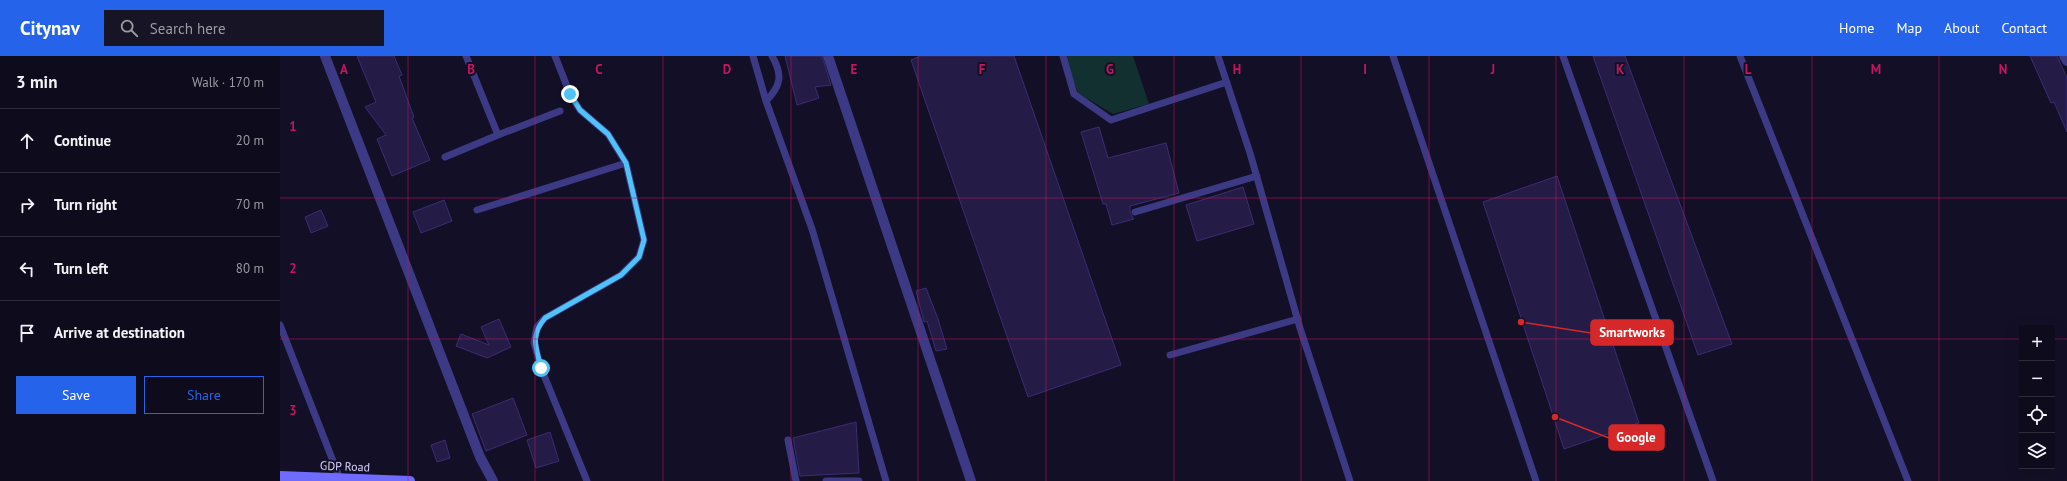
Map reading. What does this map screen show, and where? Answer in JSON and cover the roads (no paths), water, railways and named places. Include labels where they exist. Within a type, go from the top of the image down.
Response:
[{"type":"main road","name":"GDP Road","points":[[280,476],[340,480],[410,481]]},
{"type":"street","points":[[325,56],[480,457],[493,481]]},
{"type":"street","points":[[828,56],[971,481]]},
{"type":"street","points":[[2064,56],[2067,61]]},
{"type":"lane","points":[[466,56],[498,135]]},
{"type":"lane","points":[[554,56],[570,94],[580,110],[608,134],[626,163],[644,240],[639,257],[621,275],[545,318],[537,327],[534,342],[541,368],[587,481]]},
{"type":"lane","points":[[753,56],[766,101],[812,229],[886,481]]},
{"type":"lane","points":[[766,101],[774,92],[780,77],[772,56]]},
{"type":"lane","points":[[1063,56],[1074,94],[1111,120],[1227,82]]},
{"type":"lane","points":[[1218,56],[1257,176],[1298,319],[1350,481]]},
{"type":"lane","points":[[1393,56],[1536,481]]},
{"type":"lane","points":[[1563,56],[1713,481]]},
{"type":"lane","points":[[1740,56],[1908,481]]},
{"type":"lane","points":[[445,157],[560,111]]},
{"type":"lane","points":[[477,210],[626,163]]},
{"type":"lane","points":[[1135,212],[1257,176]]},
{"type":"lane","points":[[1170,355],[1298,319]]},
{"type":"lane","points":[[280,325],[340,480]]},
{"type":"lane","points":[[788,440],[796,481]]},
{"type":"lane","points":[[826,481],[859,481]]},
{"type":"place","name":"Smartworks","points":[[1521,322]]},
{"type":"place","name":"Google","points":[[1555,417]]}]
